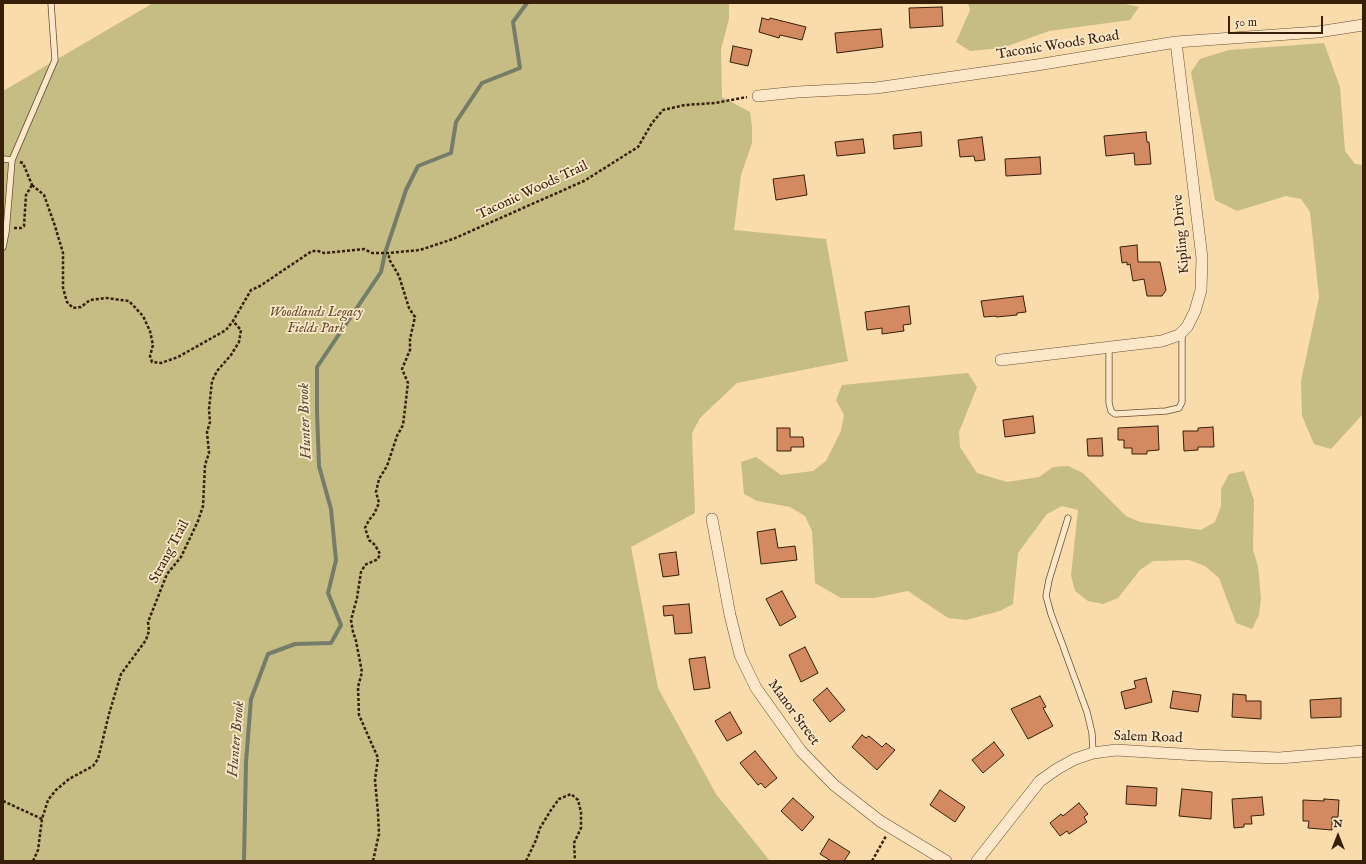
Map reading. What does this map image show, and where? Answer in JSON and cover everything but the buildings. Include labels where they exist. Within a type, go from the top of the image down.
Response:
[{"type":"street","name":"Taconic Woods Road","points":[[758,96],[797,92],[876,88],[1037,65],[1176,42],[1318,32],[1363,25]]},
{"type":"street","name":"Kipling Drive","points":[[1001,360],[1162,342],[1179,335],[1187,327],[1195,311],[1201,290],[1202,258],[1176,42]]},
{"type":"street","name":"Manor Street","points":[[712,519],[730,615],[740,655],[756,688],[801,751],[834,785],[880,821],[946,861]]},
{"type":"street","name":"Salem Road","points":[[977,861],[1040,781],[1057,768],[1093,752],[1116,750],[1278,758],[1363,751]]},
{"type":"lane","points":[[3,247],[12,160],[55,60],[51,3]]},
{"type":"lane","points":[[3,159],[12,160]]},
{"type":"lane","points":[[1109,348],[1109,403],[1111,411],[1115,414],[1136,414],[1166,411],[1179,408],[1182,402],[1182,332]]},
{"type":"lane","points":[[1068,518],[1049,580],[1046,596],[1050,614],[1087,712],[1092,733],[1093,752]]},
{"type":"path","name":"Taconic Woods Trail","points":[[32,185],[44,195],[55,226],[63,253],[63,288],[67,302],[73,308],[81,308],[90,300],[106,298],[129,301],[143,316],[150,331],[152,346],[150,356],[152,362],[161,363],[178,357],[226,330],[251,290],[260,286],[312,251],[324,253],[364,250],[382,254],[420,250],[453,239],[584,181],[638,147],[652,123],[663,110],[685,104],[715,103],[758,96]]},
{"type":"path","points":[[6,229],[21,228],[24,226],[26,195],[32,185],[23,162],[12,160]]},
{"type":"path","points":[[373,861],[379,834],[375,780],[378,758],[359,715],[358,687],[362,672],[351,620],[357,598],[361,572],[365,565],[378,559],[380,554],[375,545],[369,540],[365,528],[379,503],[376,492],[379,479],[387,466],[397,436],[403,425],[408,383],[402,369],[410,350],[410,339],[415,317],[409,308],[399,276],[389,259],[389,253]]},
{"type":"path","name":"Strang Trail","points":[[33,861],[38,850],[42,819],[48,800],[56,790],[69,779],[93,766],[98,759],[121,674],[146,640],[149,631],[148,622],[167,574],[181,557],[198,521],[203,506],[205,465],[209,453],[207,432],[210,422],[209,409],[212,381],[217,371],[239,342],[240,330],[233,321]]},
{"type":"path","points":[[526,861],[540,828],[551,810],[559,799],[571,794],[578,800],[581,812],[582,828],[574,843],[575,861]]},
{"type":"path","points":[[3,801],[42,819]]},
{"type":"path","points":[[872,861],[891,828]]},
{"type":"green space","name":"Woodlands Legacy Fields Park","points":[[153,3],[729,3],[729,19],[721,49],[722,97],[750,112],[752,127],[752,143],[741,175],[734,230],[826,239],[848,361],[737,383],[700,418],[692,433],[695,513],[631,547],[658,688],[716,794],[770,861],[3,861],[3,91]]},
{"type":"green space","points":[[968,3],[1121,3],[1139,7],[1130,20],[1049,31],[1002,48],[970,51],[956,42],[970,10]]},
{"type":"green space","points":[[1324,43],[1340,87],[1345,151],[1355,164],[1363,165],[1363,414],[1331,449],[1314,444],[1302,416],[1301,381],[1319,297],[1310,212],[1301,199],[1286,196],[1237,211],[1215,200],[1191,72],[1200,59],[1229,50]]},
{"type":"green space","points":[[968,373],[977,387],[959,432],[960,447],[977,473],[1007,482],[1039,477],[1053,467],[1068,466],[1083,473],[1126,516],[1140,522],[1201,530],[1215,522],[1221,506],[1221,489],[1229,474],[1244,471],[1254,500],[1253,550],[1258,566],[1261,598],[1259,615],[1252,629],[1236,623],[1219,578],[1205,566],[1189,560],[1153,561],[1140,570],[1118,598],[1103,604],[1088,601],[1075,591],[1071,575],[1078,510],[1062,506],[1047,514],[1018,553],[1013,604],[1000,611],[966,620],[948,618],[908,591],[874,598],[841,598],[815,583],[812,531],[805,516],[790,507],[757,501],[744,494],[741,462],[756,457],[781,475],[813,471],[826,461],[841,431],[844,415],[836,400],[842,385]]},
{"type":"waterway","name":"Hunter Brook","points":[[244,861],[246,762],[251,699],[268,654],[295,644],[331,643],[341,625],[328,593],[336,560],[331,509],[319,466],[317,367],[381,272],[385,253],[406,190],[418,166],[451,153],[456,122],[482,83],[520,68],[513,22],[527,3]]}]
